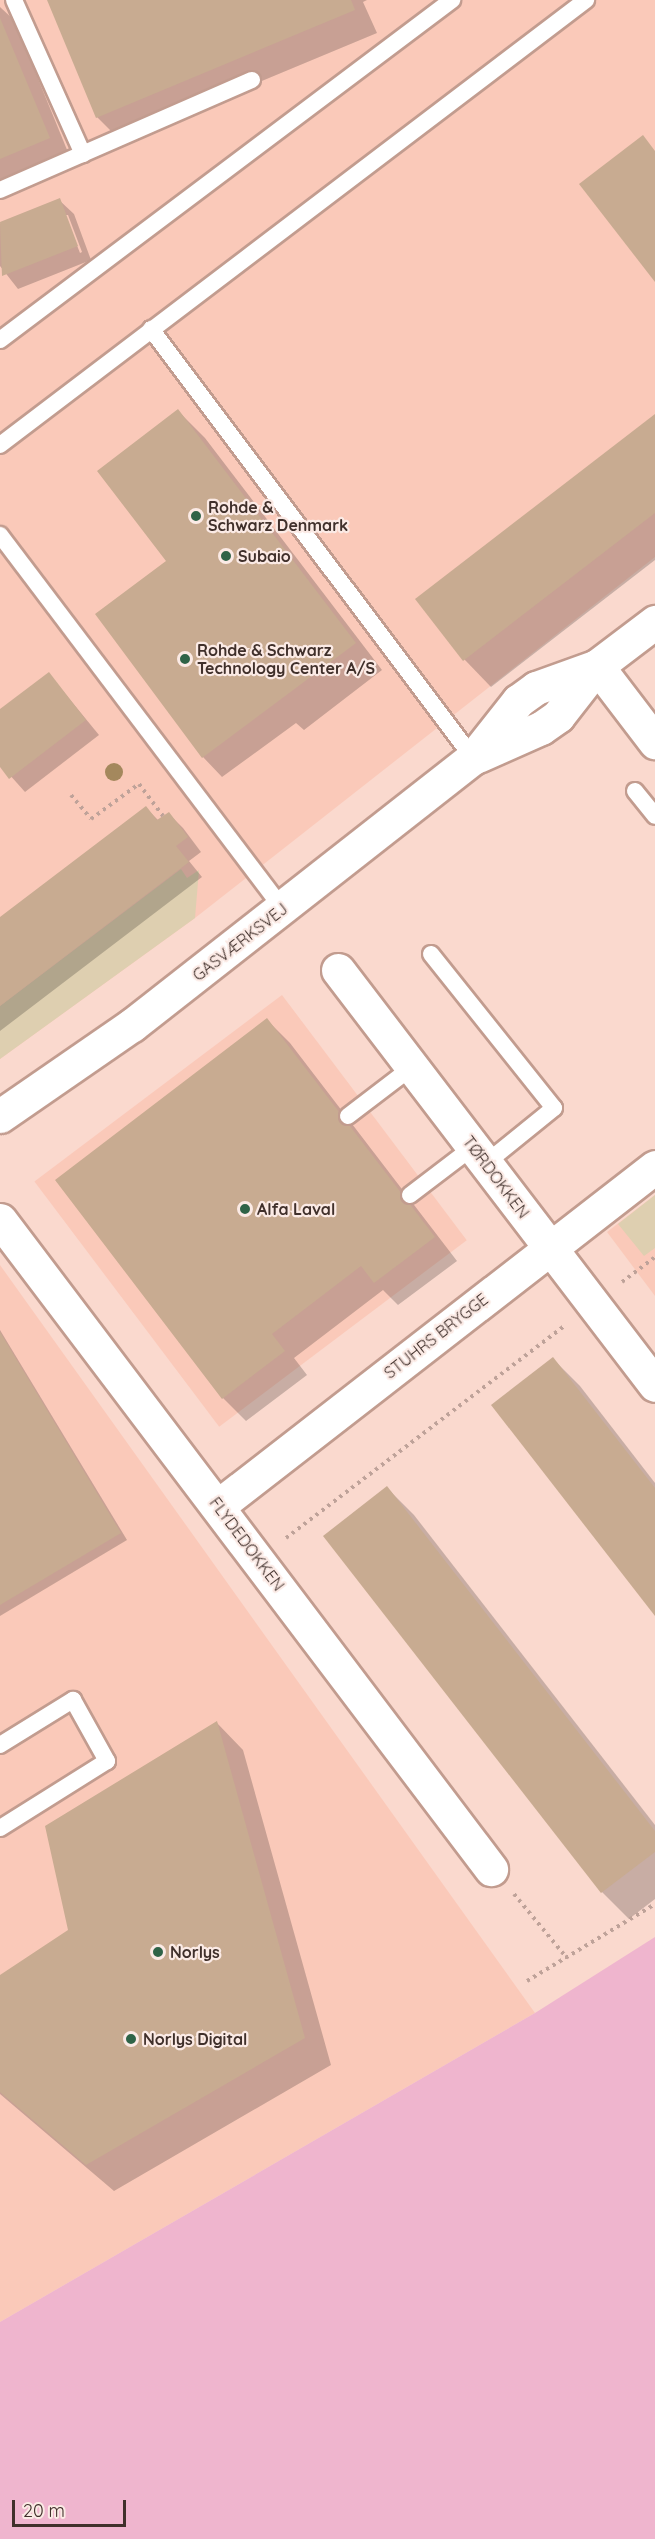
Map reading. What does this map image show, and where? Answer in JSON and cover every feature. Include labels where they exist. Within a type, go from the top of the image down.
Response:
[{"type":"street","name":"GASVÆRKSVEJ","points":[[0,1116],[132,1025],[284,909],[473,758],[542,728],[558,716],[597,666],[655,622]]},
{"type":"street","points":[[597,666],[655,742]]},
{"type":"street","name":"TØRDOKKEN","points":[[338,970],[655,1385]]},
{"type":"street","name":"STUHRS BRYGGE","points":[[218,1506],[655,1167]]},
{"type":"street","name":"FLYDEDOKKEN","points":[[0,1221],[259,1559],[491,1869]]},
{"type":"lane","points":[[14,0],[83,154]]},
{"type":"lane","points":[[0,340],[452,0]]},
{"type":"lane","points":[[0,445],[586,0]]},
{"type":"lane","points":[[0,190],[252,80]]},
{"type":"lane","points":[[151,329],[473,758]]},
{"type":"lane","points":[[0,535],[284,909]]},
{"type":"lane","points":[[635,791],[655,816]]},
{"type":"lane","points":[[410,1195],[554,1108],[430,954]]},
{"type":"lane","points":[[348,1116],[412,1067]]},
{"type":"lane","points":[[0,1745],[73,1700],[107,1761],[0,1828]]},
{"type":"path","points":[[71,795],[91,819],[139,784],[163,816]]},
{"type":"path","points":[[259,1559],[655,1257]]},
{"type":"path","points":[[491,1869],[567,1958]]},
{"type":"path","points":[[527,1981],[655,1904]]},
{"type":"shaded area","points":[[0,0],[655,0],[655,557],[195,918],[0,1059]]},
{"type":"shaded area","points":[[181,869],[187,878],[199,870],[195,918],[0,1059],[0,1006]]},
{"type":"shaded area","name":"Alfa Laval","points":[[282,995],[467,1240],[219,1427],[34,1182]]},
{"type":"shaded area","points":[[655,1195],[655,1296],[607,1232]]},
{"type":"shaded area","points":[[655,1195],[655,1248],[644,1256],[618,1224]]},
{"type":"shaded area","points":[[0,1265],[535,2013],[0,2322]]},
{"type":"shaded area","points":[[655,1937],[655,2539],[0,2539],[0,2322],[535,2013]]},
{"type":"building","points":[[47,0],[351,0],[355,10],[96,118]]},
{"type":"building","points":[[0,18],[50,138],[0,159]]},
{"type":"building","points":[[643,135],[655,151],[655,282],[579,184]]},
{"type":"building","points":[[60,198],[78,246],[2,276],[0,222]]},
{"type":"building","name":"Rohde & Schwarz Denmark","points":[[178,409],[356,643],[202,758],[95,614],[166,561],[97,471]]},
{"type":"building","points":[[655,414],[655,513],[463,661],[415,599]]},
{"type":"building","points":[[49,672],[86,720],[9,779],[0,767],[0,709]]},
{"type":"building","points":[[146,806],[157,820],[169,812],[188,837],[176,846],[189,862],[0,1006],[0,917]]},
{"type":"building","name":"Alfa Laval","points":[[267,1018],[435,1237],[374,1283],[361,1266],[272,1334],[285,1351],[222,1399],[55,1180]]},
{"type":"building","points":[[0,1332],[121,1533],[0,1605]]},
{"type":"building","points":[[553,1357],[655,1488],[655,1616],[491,1405]]},
{"type":"building","points":[[387,1486],[655,1831],[655,1852],[601,1893],[323,1536]]},
{"type":"building","name":"Norlys","points":[[217,1721],[305,2038],[86,2165],[0,2092],[0,1975],[68,1930],[45,1826]]},
{"type":"place","name":"Rohde & Schwarz Denmark","points":[[196,516]]},
{"type":"place","name":"Subaio","points":[[226,556]]},
{"type":"place","name":"Rohde & Schwarz Technology Center A/S","points":[[185,659]]},
{"type":"place","name":"Alfa Laval","points":[[245,1209]]},
{"type":"place","name":"Norlys","points":[[158,1952]]},
{"type":"place","name":"Norlys Digital","points":[[131,2039]]}]
